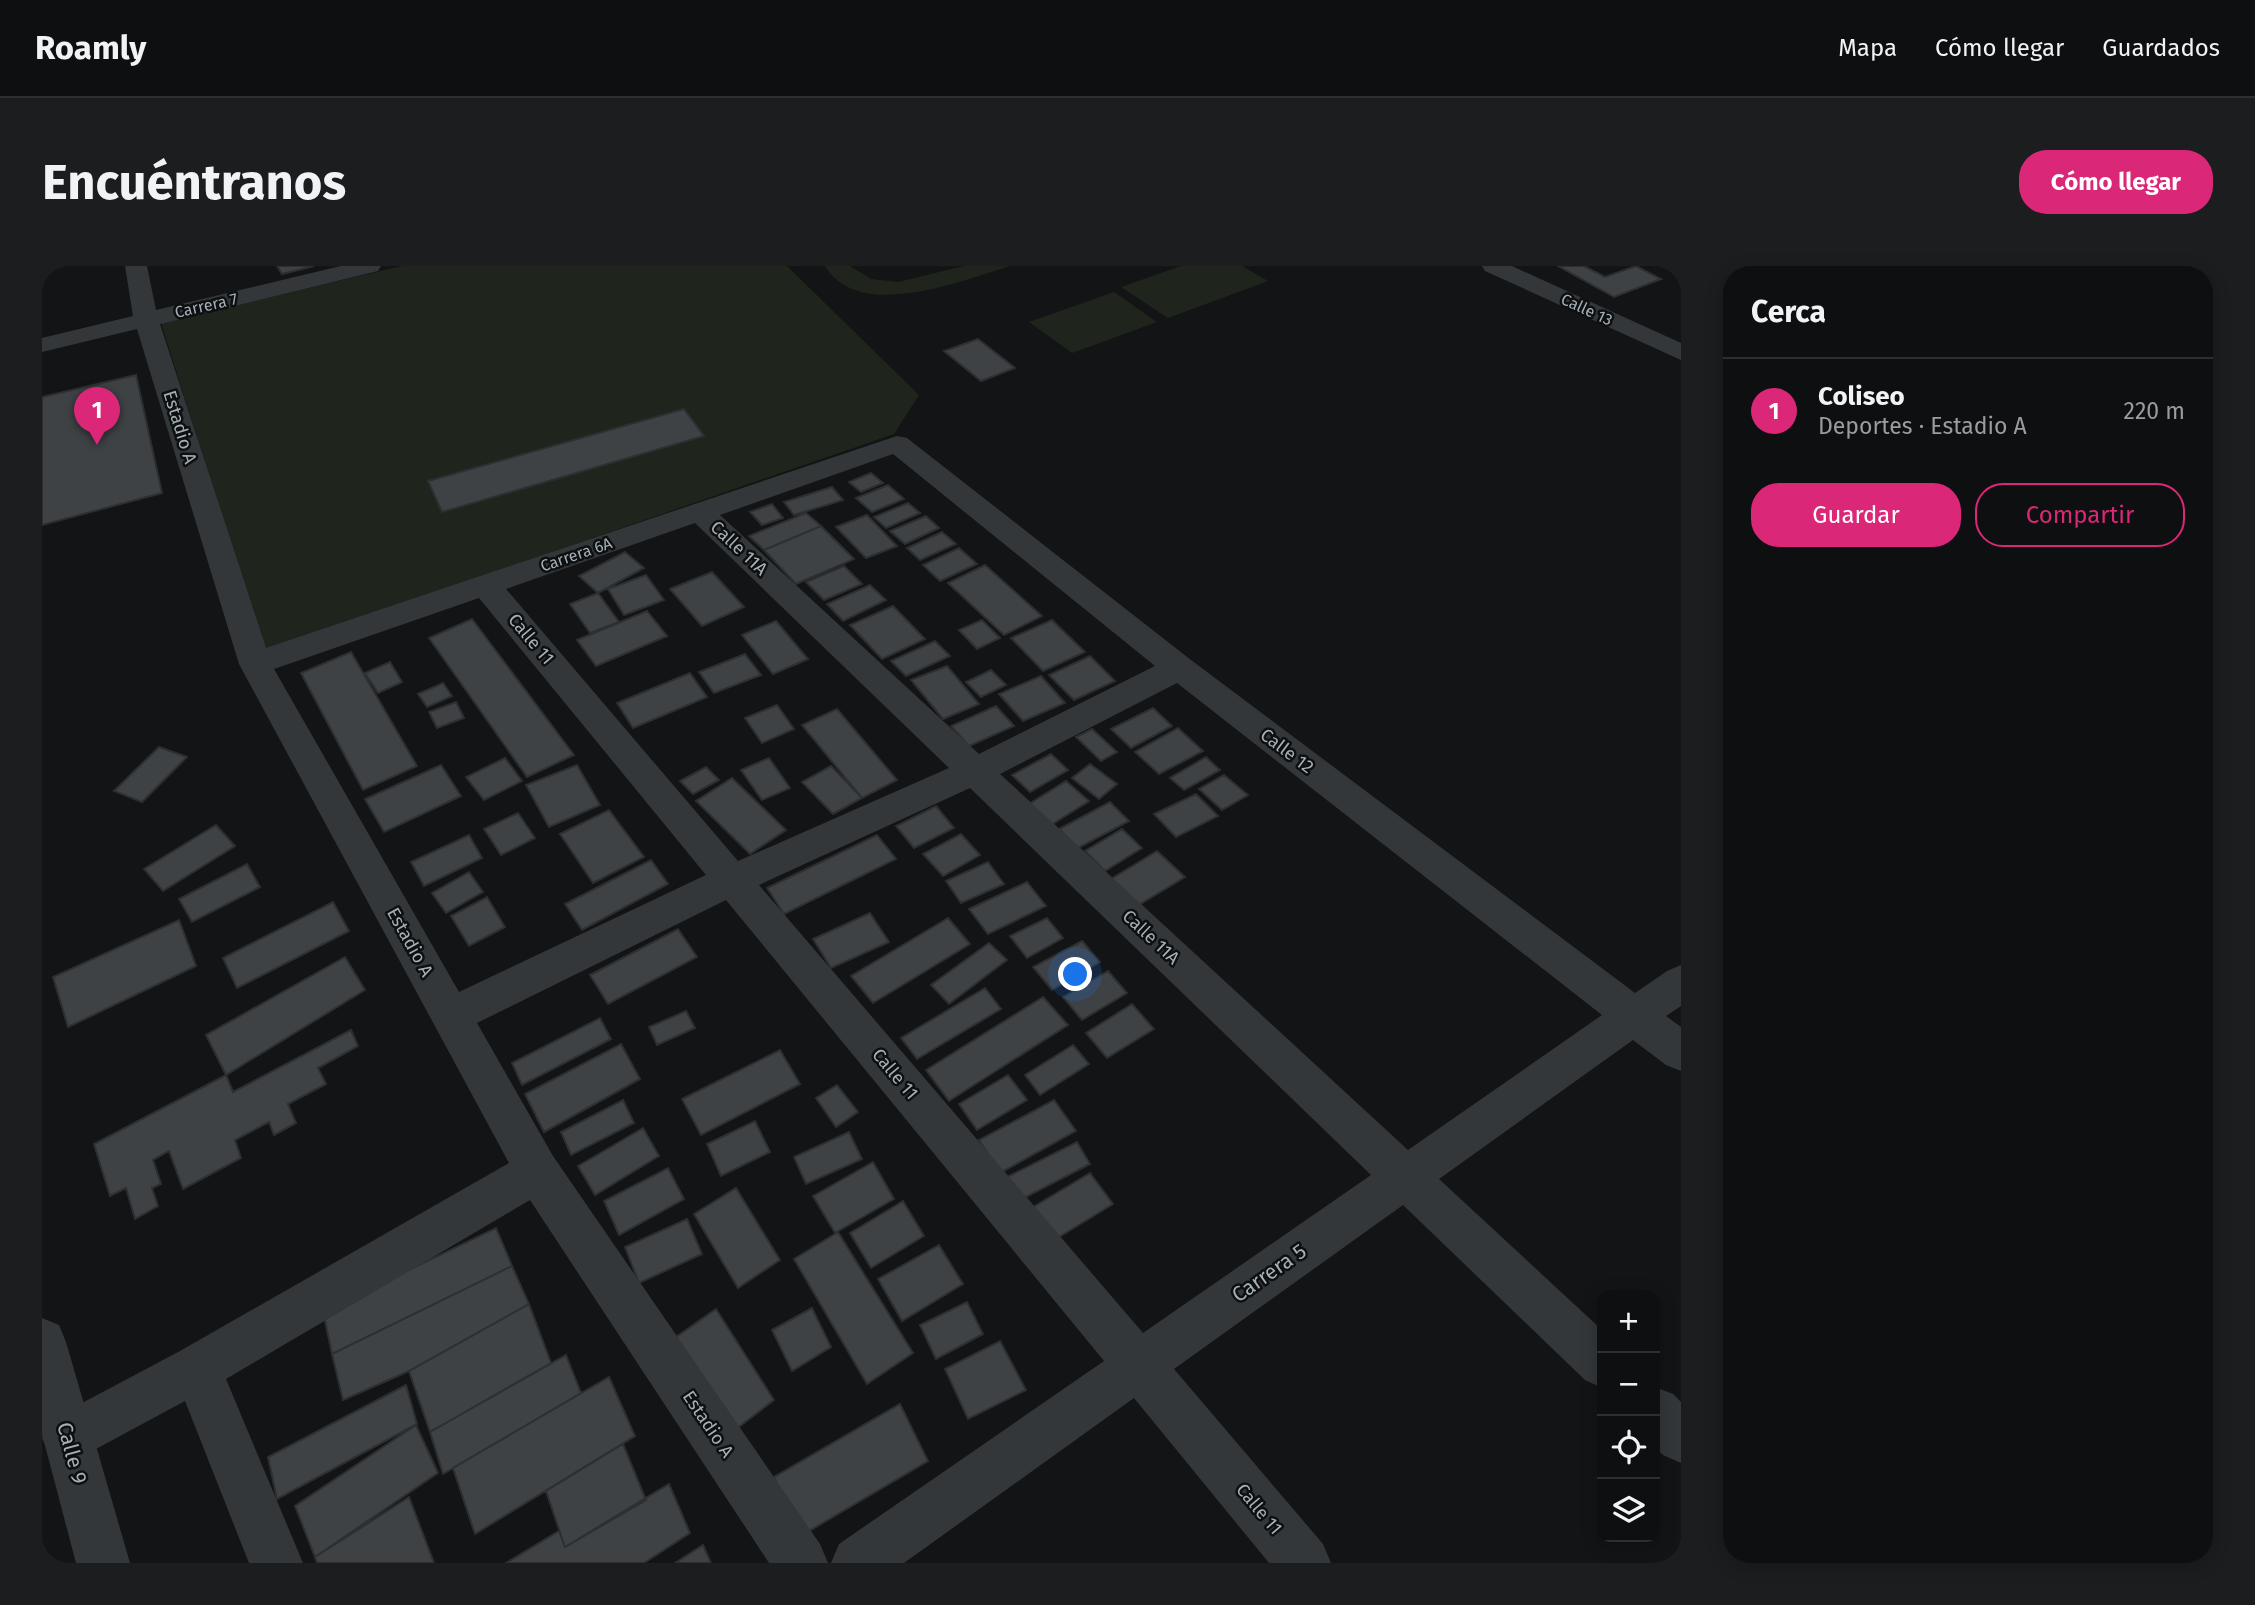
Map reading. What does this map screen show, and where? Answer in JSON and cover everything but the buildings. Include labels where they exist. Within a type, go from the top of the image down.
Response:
[{"type":"street","name":"Estadio A","points":[[136,266],[146,319],[255,664],[537,1171],[801,1563]]},
{"type":"street","name":"Carrera 7","points":[[42,345],[370,266]]},
{"type":"street","name":"Calle 13","points":[[1493,266],[1681,352]]},
{"type":"street","name":"Carrera 6A","points":[[255,664],[897,444]]},
{"type":"street","name":"Calle 12","points":[[897,444],[1179,668],[1681,1052]]},
{"type":"street","name":"Calle 11A","points":[[700,512],[1597,1358]]},
{"type":"street","name":"Calle 11","points":[[485,585],[1304,1563]]},
{"type":"street","points":[[451,1016],[732,880],[975,771],[1179,668]]},
{"type":"street","name":"Carrera 5","points":[[858,1563],[1681,984]]},
{"type":"street","points":[[68,1438],[197,1368],[537,1171]]},
{"type":"street","name":"Calle 9","points":[[42,1342],[103,1563]]},
{"type":"street","points":[[197,1368],[276,1563]]},
{"type":"street","points":[[1659,1416],[1681,1437]]},
{"type":"shaded area","points":[[402,266],[787,266],[919,395],[894,434],[265,651],[161,323]]},
{"type":"shaded area","points":[[825,266],[850,266],[871,279],[898,282],[964,266],[1010,266],[940,287],[886,295],[862,292],[841,283]]},
{"type":"shaded area","points":[[1181,266],[1242,266],[1268,281],[1168,318],[1121,287]]},
{"type":"shaded area","points":[[1114,292],[1157,322],[1072,353],[1029,322]]},
{"type":"place","name":"Coliseo","points":[[97,445]]}]
